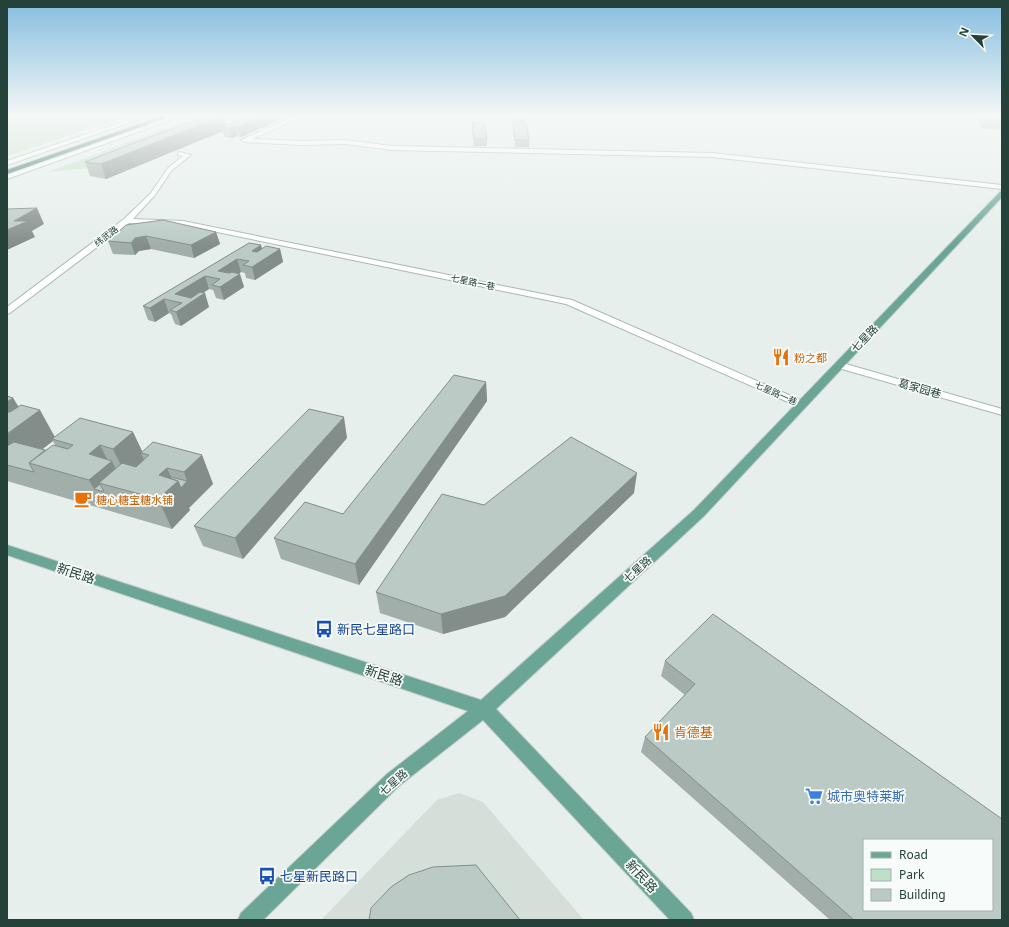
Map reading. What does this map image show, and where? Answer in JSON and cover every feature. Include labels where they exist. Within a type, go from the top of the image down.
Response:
[{"type":"highway","points":[[7,167],[30,159]]},
{"type":"highway","points":[[7,172],[44,159]]},
{"type":"main road","name":"七星路","points":[[248,920],[393,780],[484,709],[699,513],[1002,193]]},
{"type":"main road","name":"新民路","points":[[7,550],[484,709],[684,920]]},
{"type":"street","points":[[7,163],[18,159]]},
{"type":"street","points":[[7,177],[57,159]]},
{"type":"street","name":"纬武路","points":[[7,311],[126,221],[153,194],[170,169],[183,159]]},
{"type":"street","points":[[753,159],[1002,187]]},
{"type":"street","name":"七星路一巷","points":[[126,221],[183,223],[569,302],[801,404]]},
{"type":"street","name":"葛家园巷","points":[[839,365],[1002,412]]},
{"type":"shaded area","points":[[459,793],[483,802],[584,920],[321,920],[437,800]]},
{"type":"green space","points":[[82,159],[114,159],[91,168],[48,172]]},
{"type":"building","points":[[92,159],[113,159],[101,164],[85,162]]},
{"type":"building","points":[[37,208],[14,221],[28,221],[7,230],[7,209]]},
{"type":"building","points":[[163,220],[216,232],[191,245],[146,236],[135,238],[131,243],[108,241],[126,225]]},
{"type":"building","points":[[249,243],[261,245],[252,251],[257,252],[266,246],[280,249],[252,267],[243,265],[249,261],[237,259],[218,271],[240,274],[220,287],[212,285],[220,279],[205,276],[175,294],[191,298],[200,292],[205,293],[176,312],[170,310],[182,303],[164,299],[150,308],[143,306]]},
{"type":"building","points":[[454,375],[486,382],[355,564],[274,538],[305,502],[343,514]]},
{"type":"building","points":[[7,396],[13,398],[7,402]]},
{"type":"building","points":[[21,405],[40,410],[7,434],[7,412],[10,412]]},
{"type":"building","points":[[309,409],[344,417],[235,538],[194,526]]},
{"type":"building","points":[[80,418],[133,432],[113,449],[100,445],[89,454],[112,461],[89,480],[29,463],[53,445],[68,449],[73,445],[52,439]]},
{"type":"building","points":[[571,437],[637,473],[505,596],[441,614],[376,592],[442,494],[484,505]]},
{"type":"building","points":[[14,442],[45,450],[29,463],[34,472],[7,465],[7,446]]},
{"type":"building","points":[[153,442],[202,455],[184,472],[167,468],[159,475],[178,481],[158,499],[99,483],[122,463],[136,467],[149,455],[141,453]]},
{"type":"building","points":[[171,477],[187,481],[181,488],[178,481],[169,478]]},
{"type":"building","points":[[100,484],[104,492],[94,489]]},
{"type":"building","name":"城市奥特莱斯","points":[[713,614],[1002,819],[1002,920],[854,920],[645,737],[695,684],[665,661]]},
{"type":"building","points":[[476,865],[520,920],[369,920],[371,908],[391,887],[409,875],[433,867]]},
{"type":"place","name":"粉之都","points":[[781,357]]},
{"type":"place","name":"糖心糖宝糖水铺","points":[[83,499]]},
{"type":"place","name":"新民七星路口","points":[[324,629]]},
{"type":"place","name":"肯德基","points":[[661,732]]},
{"type":"place","name":"城市奥特莱斯","points":[[814,796]]},
{"type":"place","name":"七星新民路口","points":[[267,876]]}]
